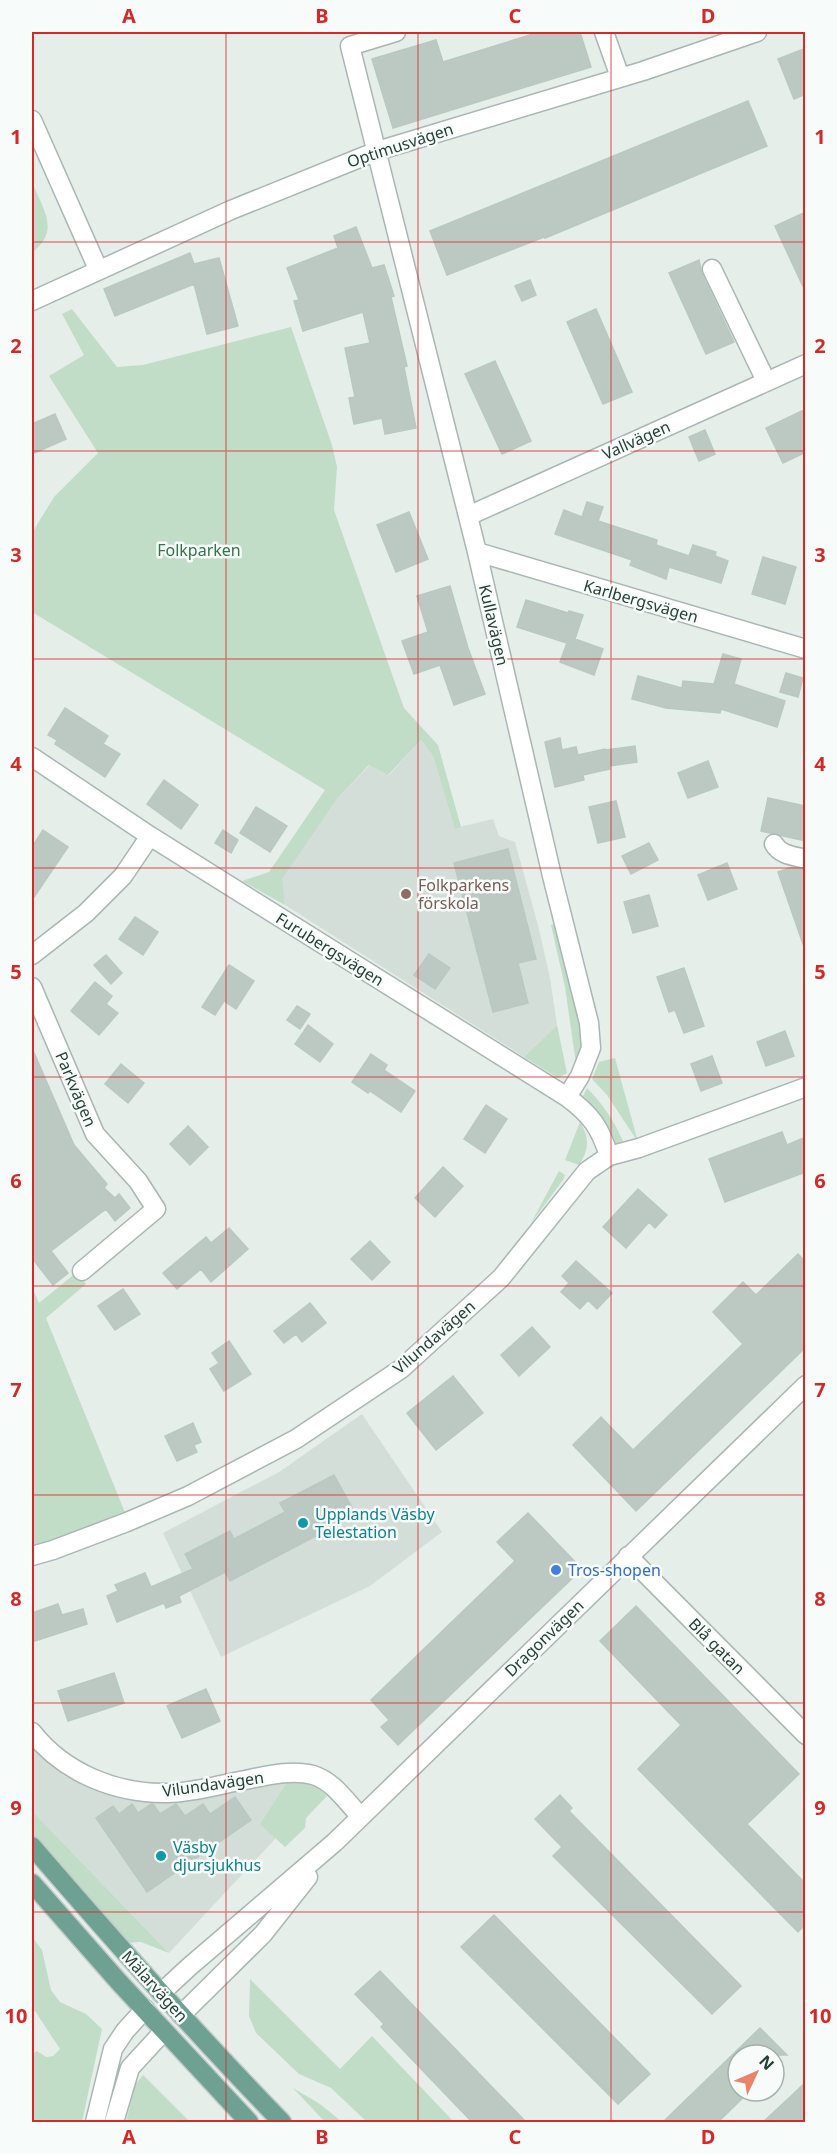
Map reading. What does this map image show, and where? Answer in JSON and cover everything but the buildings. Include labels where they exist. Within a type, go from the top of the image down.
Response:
[{"type":"main road","name":"Mälarvägen","points":[[32,1846],[161,1994],[282,2122]]},
{"type":"main road","name":"Mälarvägen","points":[[32,1883],[249,2122]]},
{"type":"main road","points":[[145,2010],[161,1994]]},
{"type":"main road","points":[[164,2031],[181,2014]]},
{"type":"street","name":"Kullavägen","points":[[396,32],[350,46],[477,552],[547,855],[589,1023],[591,1048],[580,1076],[567,1097]]},
{"type":"street","points":[[604,32],[620,77]]},
{"type":"street","name":"Optimusvägen","points":[[32,305],[99,269],[231,210],[377,151],[620,77],[757,32]]},
{"type":"street","points":[[32,120],[99,269]]},
{"type":"street","points":[[712,268],[766,381]]},
{"type":"street","name":"Optimusvägen","points":[[32,301],[56,291]]},
{"type":"street","name":"Vallvägen","points":[[468,516],[806,364]]},
{"type":"street","name":"Karlbergsvägen","points":[[477,552],[806,649]]},
{"type":"street","name":"Furubergsvägen","points":[[32,757],[150,836],[567,1097],[588,1113],[602,1134],[609,1156]]},
{"type":"street","points":[[32,955],[86,913],[123,876],[150,836]]},
{"type":"street","points":[[774,844],[783,853],[806,859]]},
{"type":"street","name":"Parkvägen","points":[[32,987],[95,1134],[138,1181],[156,1209],[82,1270]]},
{"type":"street","name":"Vilundavägen","points":[[32,1556],[116,1526],[188,1496],[296,1439],[401,1369],[501,1278],[587,1172],[609,1156],[649,1144],[806,1087]]},
{"type":"street","name":"Dragonvägen","points":[[161,1994],[189,1967],[335,1842],[806,1385]]},
{"type":"street","name":"Blå gatan","points":[[628,1556],[806,1735]]},
{"type":"street","name":"Vilundavägen","points":[[32,1732],[40,1743],[67,1766],[96,1780],[129,1790],[169,1793],[299,1772],[314,1775],[329,1783],[360,1816]]},
{"type":"street","name":"Dragonvägen","points":[[181,2014],[263,1934],[335,1842]]},
{"type":"street","points":[[95,2122],[113,2049],[125,2031],[145,2010]]},
{"type":"street","points":[[114,2122],[130,2067],[164,2031]]},
{"type":"shaded area","name":"Folkparkens förskola","points":[[421,740],[433,756],[455,828],[493,819],[499,836],[515,842],[539,929],[557,1025],[524,1057],[285,905],[281,879],[337,799],[370,765],[389,775]]},
{"type":"shaded area","points":[[362,1414],[442,1532],[370,1586],[221,1657],[163,1533],[279,1472]]},
{"type":"shaded area","points":[[32,1747],[65,1776],[100,1792],[132,1800],[165,1802],[288,1781],[261,1824],[276,1838],[169,1953],[32,1811]]},
{"type":"green space","points":[[32,185],[45,212],[48,229],[41,245],[32,253]]},
{"type":"green space","name":"Folkparken","points":[[72,309],[117,367],[143,365],[291,327],[332,445],[337,467],[334,510],[404,708],[438,745],[461,827],[455,829],[433,756],[421,740],[388,775],[369,765],[337,799],[282,879],[285,905],[242,881],[269,872],[325,790],[32,612],[32,533],[54,497],[98,453],[49,376],[84,355],[62,314]]},
{"type":"green space","points":[[556,924],[581,1022],[582,1050],[576,1064],[565,987],[551,925]]},
{"type":"green space","points":[[557,1025],[567,1073],[558,1078],[524,1057]]},
{"type":"green space","points":[[615,1058],[638,1142],[607,1095],[592,1079],[599,1062]]},
{"type":"green space","points":[[587,1088],[608,1113],[623,1141],[616,1143],[602,1118],[583,1096]]},
{"type":"green space","points":[[580,1122],[587,1144],[579,1165],[565,1160]]},
{"type":"green space","points":[[559,1171],[565,1175],[563,1180],[531,1223]]},
{"type":"green space","points":[[77,1272],[86,1284],[46,1318],[126,1515],[32,1550],[32,1287],[39,1303]]},
{"type":"green space","points":[[302,1780],[316,1785],[327,1796],[306,1818],[305,1828],[285,1847],[260,1824],[288,1781]]},
{"type":"green space","points":[[32,1811],[169,1953],[141,1942],[125,1943],[32,1836]]},
{"type":"green space","points":[[32,1937],[42,1950],[51,1990],[60,2002],[86,2014],[102,2029],[82,2122],[32,2122],[32,2054],[37,2051],[46,2057],[53,2056],[60,2049],[35,2011],[32,2013]]},
{"type":"green space","points":[[250,1979],[340,2069],[372,2036],[454,2122],[367,2122],[331,2088],[299,2074],[256,2033],[249,2016]]},
{"type":"green space","points":[[143,2075],[190,2122],[126,2122],[135,2085]]},
{"type":"green space","points":[[293,2088],[320,2104],[342,2122],[325,2122]]},
{"type":"place","name":"Folkparkens förskola","points":[[406,894]]},
{"type":"place","name":"Upplands Väsby Telestation","points":[[303,1523]]},
{"type":"place","name":"Tros-shopen","points":[[556,1570]]},
{"type":"place","name":"Väsby djursjukhus","points":[[161,1856]]}]
